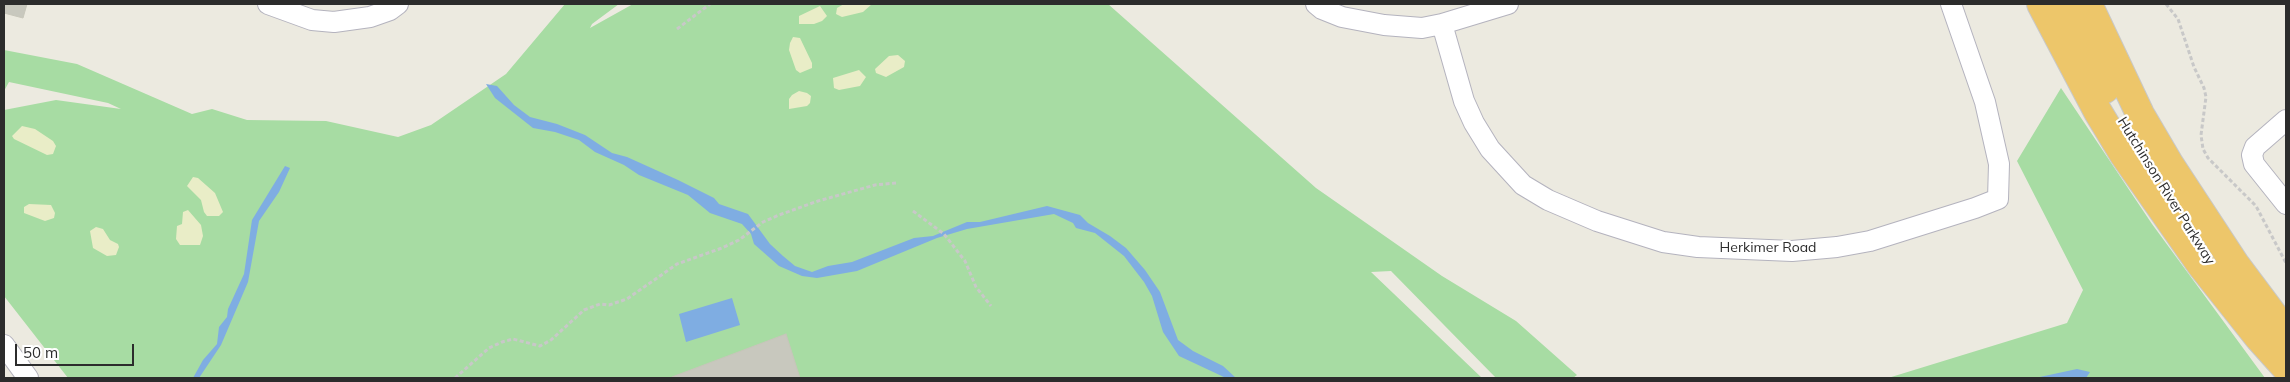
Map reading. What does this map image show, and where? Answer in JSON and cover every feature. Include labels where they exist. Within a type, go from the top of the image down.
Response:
[{"type":"highway","points":[[2041,4],[2098,112],[2124,154],[2201,265],[2259,338],[2286,367]]},
{"type":"highway","name":"Hutchinson River Parkway","points":[[2067,4],[2095,69],[2150,172],[2216,273],[2286,367]]},
{"type":"highway","name":"Hutchinson River Parkway","points":[[2088,4],[2140,114],[2170,166],[2235,264],[2286,332]]},
{"type":"street","points":[[268,4],[312,20],[334,22],[370,17],[390,10],[398,4]]},
{"type":"street","points":[[1316,4],[1322,9],[1342,17],[1384,25],[1422,28],[1442,24],[1508,4]]},
{"type":"street","name":"Herkimer Road","points":[[1442,24],[1464,100],[1474,123],[1490,149],[1523,185],[1548,200],[1597,221],[1663,242],[1698,247],[1792,251],[1837,247],[1870,241],[1998,199],[1999,164],[1985,102],[1951,4]]},
{"type":"street","points":[[2286,120],[2255,147],[2252,155],[2254,164],[2286,204]]},
{"type":"street","points":[[4,345],[28,378]]},
{"type":"path","points":[[677,29],[710,4]]},
{"type":"path","points":[[2166,4],[2178,19],[2194,67],[2204,88],[2206,97],[2201,135],[2203,149],[2208,158],[2256,206],[2286,263]]},
{"type":"path","points":[[455,378],[489,348],[513,339],[540,346],[551,340],[584,310],[600,304],[609,305],[626,299],[677,264],[722,248],[746,235],[759,225],[798,207],[875,186],[896,183]]},
{"type":"path","points":[[913,211],[940,230],[950,241],[965,261],[976,287],[991,306]]},
{"type":"green space","points":[[565,4],[619,4],[592,24],[590,28],[633,4],[1108,4],[1316,188],[1442,276],[1516,321],[1577,375],[1573,378],[1496,378],[1391,271],[1371,272],[1482,378],[68,378],[4,296],[4,110],[56,100],[121,109],[108,103],[9,82],[4,91],[4,50],[77,64],[192,114],[212,109],[247,120],[326,121],[398,137],[431,125],[506,74]]},
{"type":"green space","points":[[2061,88],[2152,224],[2265,378],[1888,378],[2067,323],[2083,290],[2017,161]]},
{"type":"sand","points":[[844,4],[872,4],[863,12],[842,17],[836,14],[837,8]]},
{"type":"sand","points":[[820,6],[827,16],[822,21],[814,24],[799,24],[799,16]]},
{"type":"sand","points":[[793,37],[800,38],[812,63],[812,68],[800,73],[796,70],[789,50]]},
{"type":"sand","points":[[898,55],[905,61],[904,67],[886,77],[876,73],[875,69],[889,56]]},
{"type":"sand","points":[[859,70],[866,77],[860,86],[839,90],[834,88],[833,78]]},
{"type":"sand","points":[[799,91],[811,96],[810,103],[807,106],[789,109],[789,99]]},
{"type":"sand","points":[[22,126],[35,129],[53,141],[56,146],[53,154],[47,155],[14,139],[12,136]]},
{"type":"sand","points":[[193,177],[198,178],[215,193],[223,212],[219,216],[207,216],[204,212],[201,200],[187,186]]},
{"type":"sand","points":[[29,204],[51,205],[55,213],[54,218],[45,221],[24,213],[24,207]]},
{"type":"sand","points":[[188,210],[201,225],[203,236],[200,245],[180,245],[176,239],[177,226],[182,224],[183,212]]},
{"type":"sand","points":[[96,227],[103,229],[110,240],[118,244],[119,247],[116,255],[107,256],[93,248],[90,231]]},
{"type":"water","points":[[486,84],[497,86],[514,105],[530,117],[557,124],[585,135],[612,153],[627,157],[678,180],[714,198],[719,204],[748,214],[770,244],[783,256],[795,266],[812,272],[828,266],[852,262],[914,238],[933,236],[967,222],[980,222],[1047,206],[1080,215],[1088,223],[1126,248],[1145,270],[1160,292],[1178,340],[1193,351],[1223,366],[1236,378],[1226,378],[1179,356],[1163,332],[1152,296],[1124,256],[1095,233],[1076,228],[1073,223],[1054,214],[967,229],[937,238],[857,271],[817,278],[802,276],[779,266],[754,244],[751,234],[742,224],[710,213],[688,195],[639,175],[624,165],[595,152],[579,140],[555,132],[533,128],[495,98]]},
{"type":"water","points":[[285,166],[290,168],[279,192],[259,221],[248,282],[221,345],[199,378],[193,378],[203,360],[217,344],[219,327],[227,317],[228,309],[244,274],[252,220]]},
{"type":"water","points":[[732,298],[740,325],[686,342],[679,314]]},
{"type":"water","points":[[2077,369],[2090,372],[2086,378],[2035,378]]},
{"type":"building","points":[[4,4],[27,4],[23,18],[4,13]]},
{"type":"building","points":[[786,334],[800,378],[672,378],[672,377]]}]
